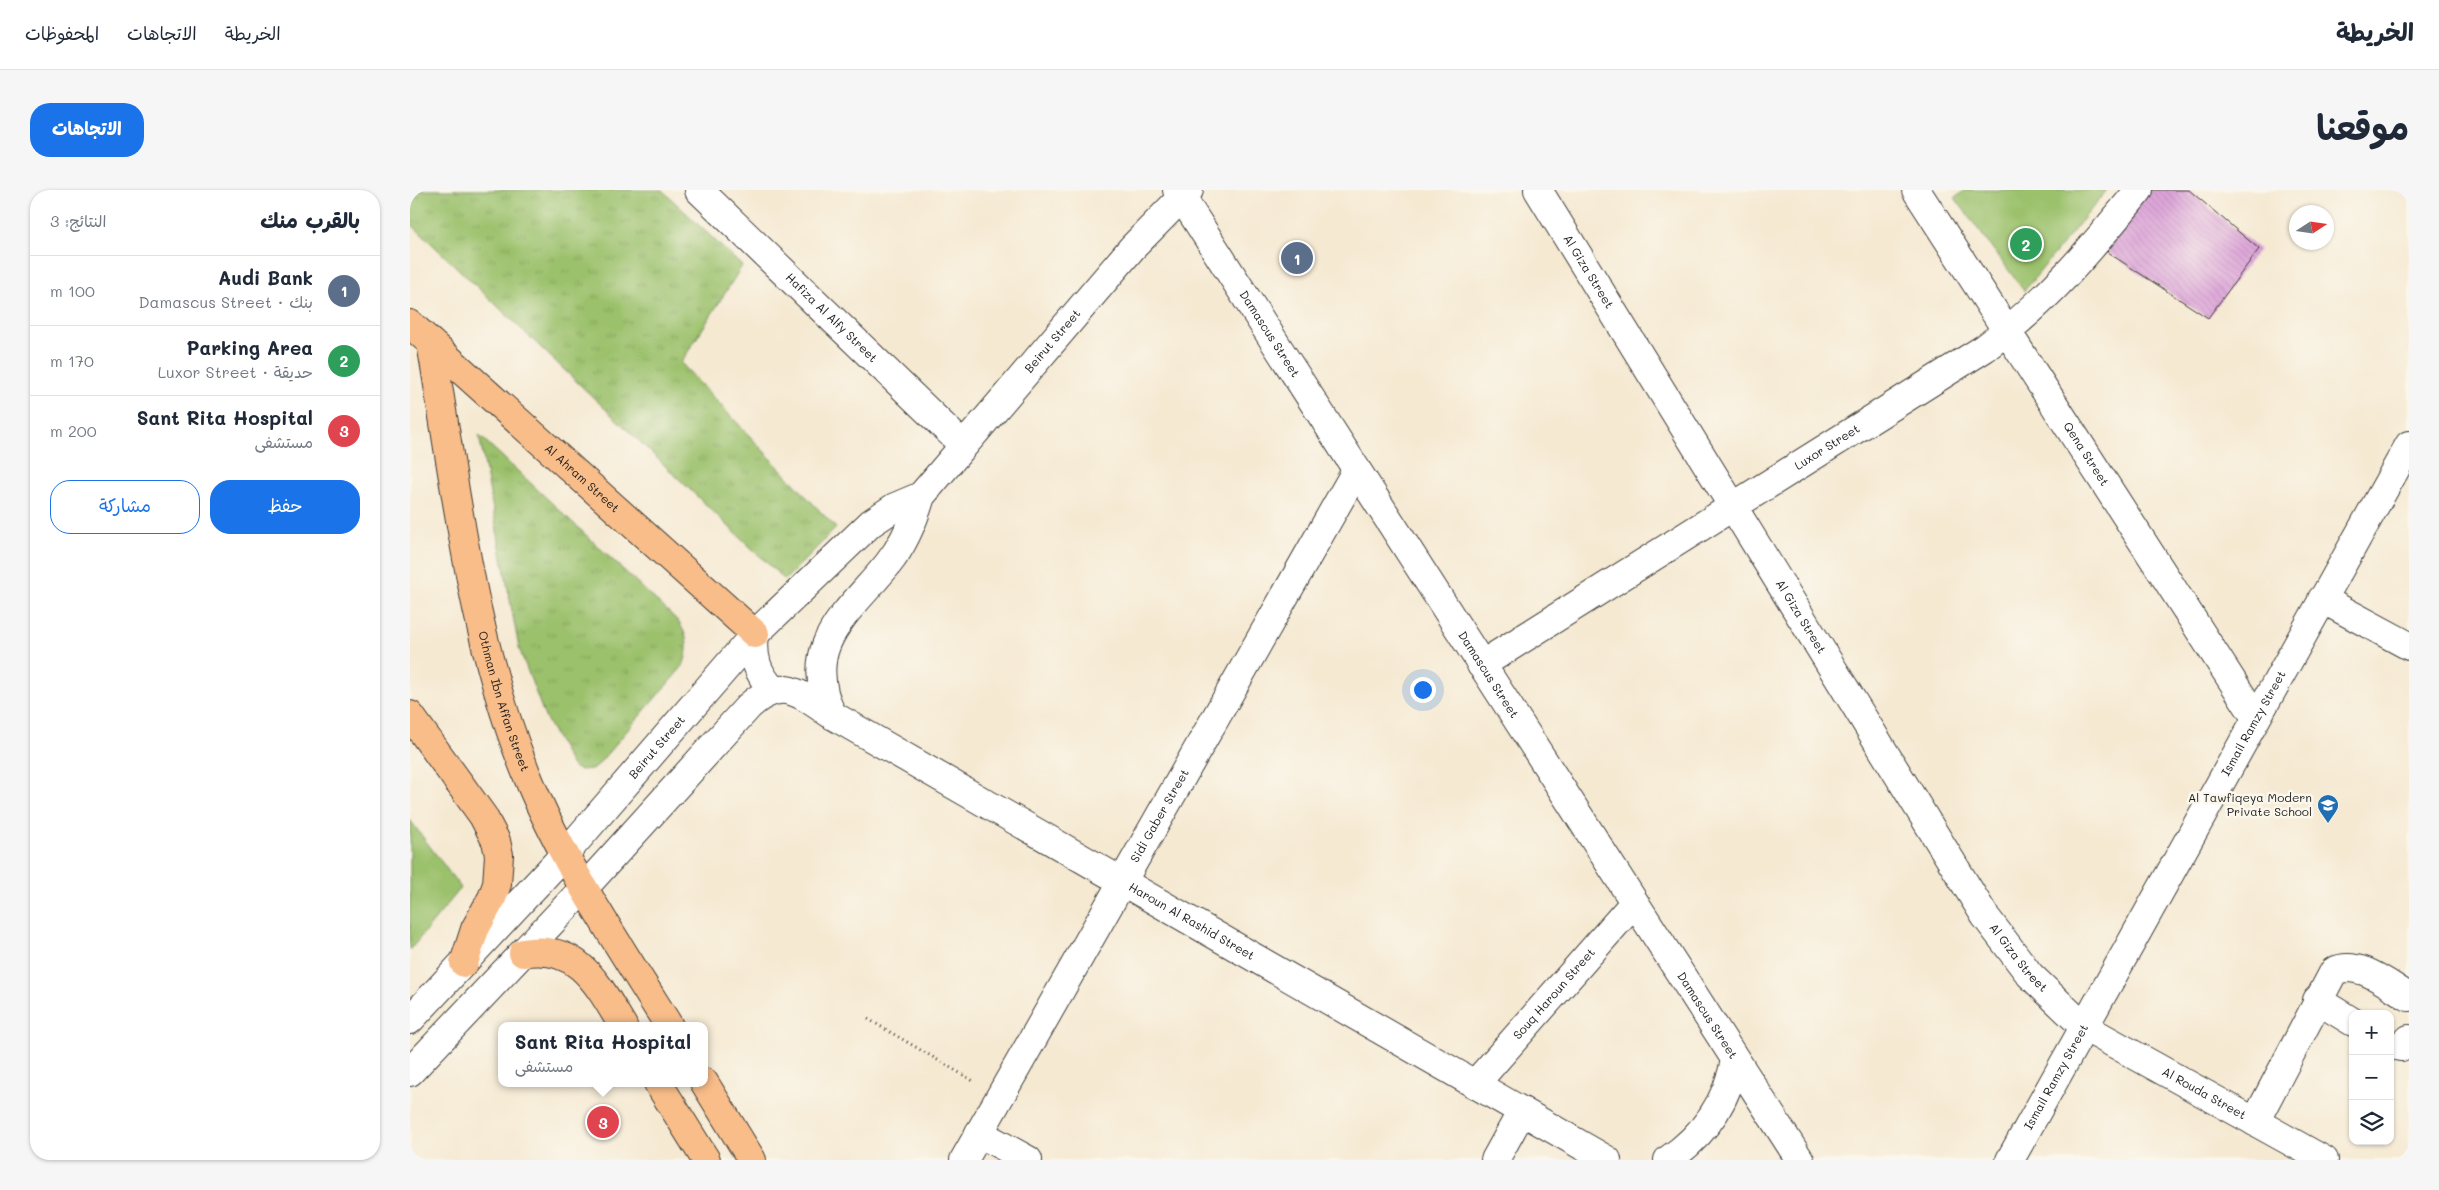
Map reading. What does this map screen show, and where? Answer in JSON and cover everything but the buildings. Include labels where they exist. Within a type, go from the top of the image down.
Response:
[{"type":"main road","name":"Al Ahram Street","points":[[410,324],[755,634]]},
{"type":"main road","name":"Othman Ibn Affan Street","points":[[431,343],[475,597],[494,677],[510,730],[529,780],[564,855],[667,1022]]},
{"type":"main road","points":[[410,715],[483,816],[496,841],[499,855],[496,884],[492,898],[475,929],[464,963]]},
{"type":"main road","points":[[523,953],[552,953],[579,965],[593,978],[620,1022]]},
{"type":"main road","points":[[660,1087],[706,1160]]},
{"type":"main road","points":[[707,1087],[752,1160]]},
{"type":"street","name":"Hafiza Al Alfy Street","points":[[699,190],[963,446]]},
{"type":"street","name":"Al Giza Street","points":[[1538,190],[1985,916],[2030,975],[2084,1027]]},
{"type":"street","name":"Qena Street","points":[[1916,190],[2256,718]]},
{"type":"street","name":"Luxor Street","points":[[1481,665],[1973,356],[2007,332],[2067,277],[2139,190]]},
{"type":"street","name":"Beirut Street","points":[[832,715],[824,694],[821,671],[828,637],[840,618],[894,556],[910,527],[921,496],[1182,192]]},
{"type":"street","name":"Damascus Street","points":[[1182,192],[1356,470],[1800,1160]]},
{"type":"street","name":"Ismail Ramzy Street","points":[[2010,1160],[2409,445]]},
{"type":"street","name":"Sidi Gaber Street","points":[[964,1160],[1356,470]]},
{"type":"street","name":"Beirut Street","points":[[410,1020],[564,855],[755,634],[871,523],[895,507],[921,496]]},
{"type":"street","points":[[2322,599],[2409,646]]},
{"type":"street","points":[[410,1072],[584,888],[749,706],[764,693],[773,690],[762,679],[756,664],[753,649],[755,634]]},
{"type":"street","name":"Haroun Al Rashid Street","points":[[773,690],[790,690],[799,693],[832,715],[1607,1160]]},
{"type":"street","name":"Souq Haroun Street","points":[[1475,1084],[1634,904]]},
{"type":"street","points":[[2255,1122],[2317,1000],[2334,971],[2342,967],[2351,966],[2360,969],[2409,998]]},
{"type":"street","points":[[2317,1000],[2349,1020]]},
{"type":"street","name":"Al Rouda Street","points":[[2084,1027],[2324,1160]]},
{"type":"street","points":[[2394,1046],[2401,1047],[2409,1039]]},
{"type":"street","points":[[1668,1160],[1692,1142],[1713,1118],[1729,1085],[1735,1060]]},
{"type":"street","points":[[1495,1160],[1522,1111]]},
{"type":"street","points":[[979,1133],[1028,1160]]},
{"type":"path","points":[[868,1019],[1000,1097]]},
{"type":"green space","points":[[410,190],[662,190],[742,266],[681,363],[836,528],[785,580],[410,223]]},
{"type":"green space","points":[[1965,190],[2107,190],[2024,291],[1955,198]]},
{"type":"green space","points":[[479,435],[677,620],[686,636],[687,653],[683,666],[594,769],[579,770],[572,766],[545,717],[519,648]]},
{"type":"green space","points":[[410,820],[461,888],[410,950]]},
{"type":"place","name":"Parking Area","points":[[2026,244]]},
{"type":"place","name":"Audi Bank","points":[[1297,258]]},
{"type":"place","name":"Al Tawfiqeya Modern Private School","points":[[2328,824]]},
{"type":"place","name":"Sant Rita Hospital","points":[[603,1122]]}]
